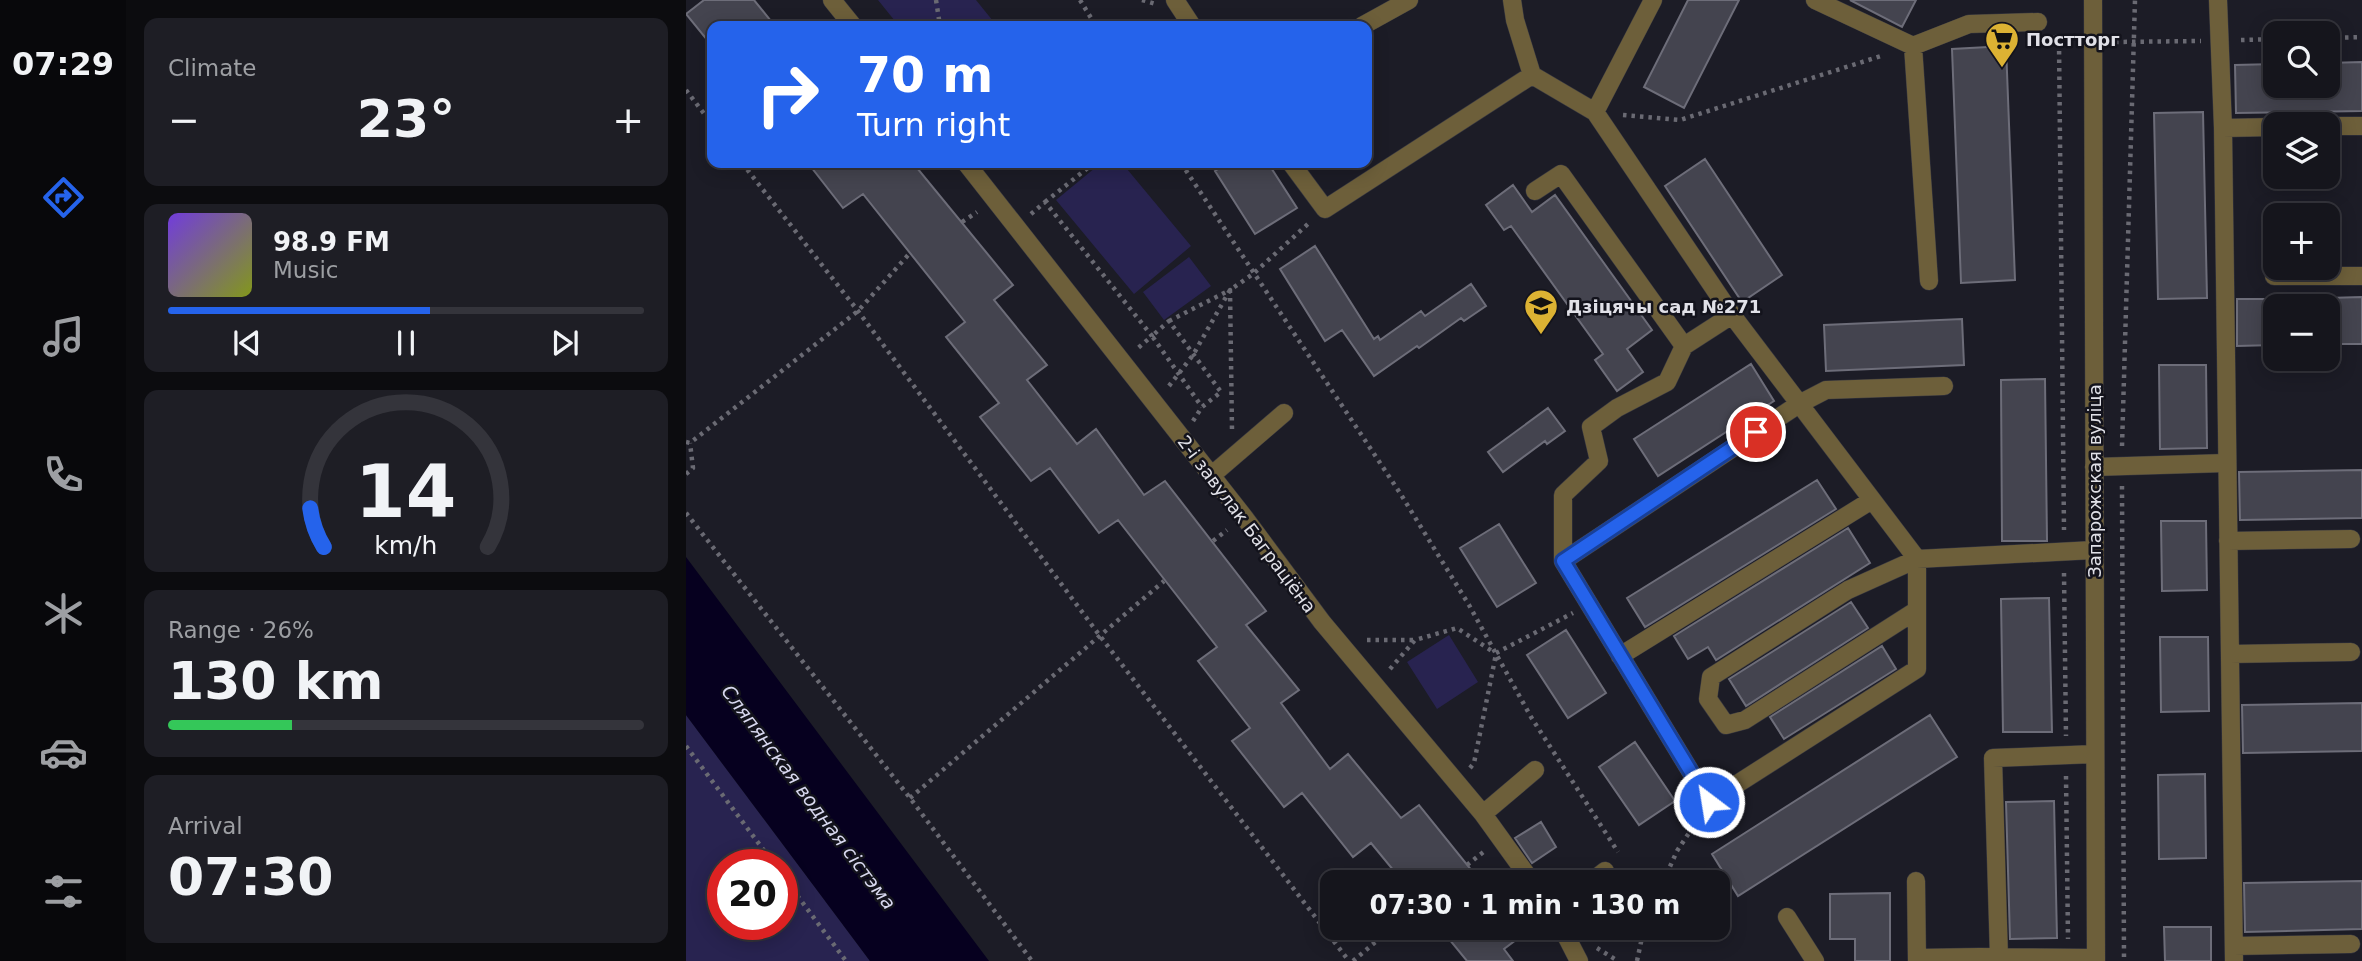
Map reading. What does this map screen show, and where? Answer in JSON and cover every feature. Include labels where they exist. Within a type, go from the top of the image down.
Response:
[{"type":"street","points":[[832,0],[849,21]]},
{"type":"street","points":[[1175,0],[1189,21]]},
{"type":"street","points":[[1371,21],[1409,0]]},
{"type":"street","points":[[1512,0],[1515,20],[1532,75],[1595,112],[1732,315],[1917,559],[1917,669],[1709,802],[1563,561],[1563,495],[1599,461],[1591,427],[1617,408],[1667,382],[1684,346],[1732,315]]},
{"type":"street","points":[[1595,112],[1653,0]]},
{"type":"street","points":[[1815,0],[1913,46],[1969,24],[2045,26]]},
{"type":"street","name":"Запарожская вуліца","points":[[2093,0],[2096,960]]},
{"type":"street","points":[[2218,0],[2234,954],[2351,944]]},
{"type":"street","points":[[1913,46],[1929,281]]},
{"type":"street","points":[[1295,168],[1325,209],[1532,75]]},
{"type":"street","points":[[2340,126],[2362,126]]},
{"type":"street","points":[[2222,128],[2263,127]]},
{"type":"street","name":"2-і завулак Баграціёна","points":[[970,168],[1212,475],[1337,640],[1483,814],[1523,870]]},
{"type":"street","points":[[1535,191],[1561,174],[1684,346]]},
{"type":"street","points":[[2340,276],[2362,276]]},
{"type":"street","points":[[1563,561],[1799,404],[1826,390],[1944,386]]},
{"type":"street","points":[[1212,475],[1284,413]]},
{"type":"street","points":[[2094,467],[2226,463]]},
{"type":"street","points":[[1620,656],[1872,500]]},
{"type":"street","points":[[2228,541],[2351,539]]},
{"type":"street","points":[[1917,610],[1745,720],[1726,725],[1708,699],[1711,677],[1848,590],[1917,559],[2094,550]]},
{"type":"street","points":[[2230,654],[2351,652]]},
{"type":"street","points":[[1999,957],[1993,758],[2095,754]]},
{"type":"street","points":[[1483,814],[1535,770]]},
{"type":"street","points":[[1916,881],[1918,959],[1999,957],[2096,960]]},
{"type":"street","points":[[1787,916],[1815,961]]},
{"type":"street","points":[[1568,940],[1579,961]]},
{"type":"path","points":[[936,0],[939,21]]},
{"type":"path","points":[[1080,0],[1093,21]]},
{"type":"path","points":[[2045,26],[2059,42],[2068,959]]},
{"type":"path","points":[[2340,38],[2362,37]]},
{"type":"path","points":[[2059,42],[2263,39]]},
{"type":"path","points":[[1595,112],[1680,120],[1913,46]]},
{"type":"path","points":[[686,90],[707,117]]},
{"type":"path","points":[[746,168],[858,311],[1100,636],[1351,961],[1377,940]]},
{"type":"path","points":[[1017,227],[1088,168]]},
{"type":"path","points":[[1184,168],[1400,493],[1469,605],[1531,717],[1621,859]]},
{"type":"path","points":[[1045,202],[1152,336],[1202,407],[1221,392],[1169,321]]},
{"type":"path","points":[[1152,336],[1169,321],[1230,290],[1254,274],[1325,209]]},
{"type":"path","points":[[686,474],[693,468],[688,442],[858,311],[910,253]]},
{"type":"path","points":[[1154,403],[1193,355],[1230,290]]},
{"type":"path","points":[[1230,290],[1233,458]]},
{"type":"path","points":[[686,513],[910,798],[1032,961]]},
{"type":"path","points":[[910,798],[1164,581]]},
{"type":"path","points":[[1496,653],[1589,604]]},
{"type":"path","points":[[1337,640],[1415,640],[1457,628],[1496,653]]},
{"type":"path","points":[[1375,686],[1415,640]]},
{"type":"path","points":[[1456,783],[1474,762],[1496,653]]},
{"type":"path","points":[[686,747],[763,849]]},
{"type":"path","points":[[1668,870],[1677,851],[1709,802]]},
{"type":"path","points":[[798,896],[846,961]]},
{"type":"path","points":[[1637,961],[1641,940]]},
{"type":"path","points":[[1596,948],[1618,961]]},
{"type":"shaded area","points":[[878,0],[976,0],[993,21],[895,21]]},
{"type":"shaded area","points":[[1095,168],[1126,168],[1191,246],[1134,294],[1056,200]]},
{"type":"shaded area","points":[[1189,257],[1211,286],[1164,320],[1143,292]]},
{"type":"shaded area","points":[[1449,635],[1478,682],[1437,709],[1407,662]]},
{"type":"shaded area","points":[[686,715],[786,849],[707,849],[707,940],[798,940],[798,865],[870,961],[686,961]]},
{"type":"water","name":"Сляпянская водная сістэма","points":[[686,557],[989,961],[870,961],[798,865],[798,849],[786,849],[686,715]]},
{"type":"building","points":[[704,0],[754,0],[771,21],[707,21],[707,40],[686,14]]},
{"type":"building","points":[[1688,0],[1739,0],[1684,108],[1644,87]]},
{"type":"building","points":[[1850,0],[1916,0],[1902,27]]},
{"type":"building","points":[[2006,46],[2015,280],[1961,283],[1952,49]]},
{"type":"building","points":[[2362,62],[2362,111],[2236,113],[2235,65],[2263,64],[2263,98],[2340,98],[2340,63]]},
{"type":"building","points":[[2203,112],[2207,298],[2158,299],[2154,113]]},
{"type":"building","points":[[1705,159],[1782,275],[1742,302],[1665,186]]},
{"type":"building","points":[[812,168],[917,168],[1013,285],[994,300],[1047,365],[1027,380],[1077,444],[1096,429],[1144,495],[1165,481],[1266,611],[1246,625],[1299,690],[1281,703],[1330,769],[1348,754],[1401,818],[1419,805],[1471,870],[1393,870],[1371,843],[1353,857],[1302,793],[1284,807],[1232,741],[1250,728],[1198,661],[1217,647],[1118,520],[1099,533],[1050,468],[1031,481],[980,417],[999,403],[946,337],[965,322],[863,194],[843,208]]},
{"type":"building","points":[[1220,168],[1271,168],[1297,208],[1255,234],[1215,171]]},
{"type":"building","points":[[1513,185],[1532,212],[1555,195],[1652,330],[1627,349],[1643,372],[1617,391],[1595,360],[1603,354],[1511,226],[1504,230],[1486,205]]},
{"type":"building","points":[[1315,246],[1374,339],[1378,336],[1380,340],[1421,311],[1425,316],[1471,284],[1486,306],[1464,321],[1461,318],[1374,376],[1342,330],[1325,341],[1280,269]]},
{"type":"building","points":[[2362,297],[2362,344],[2340,344],[2340,298]]},
{"type":"building","points":[[2237,299],[2263,299],[2263,345],[2237,346]]},
{"type":"building","points":[[1962,319],[1964,365],[1826,371],[1824,325]]},
{"type":"building","points":[[1751,364],[1774,401],[1658,476],[1634,439]]},
{"type":"building","points":[[2159,365],[2206,365],[2207,448],[2160,449]]},
{"type":"building","points":[[2045,379],[2047,541],[2002,541],[2001,380]]},
{"type":"building","points":[[1548,408],[1565,431],[1547,444],[1545,441],[1503,472],[1488,452]]},
{"type":"building","points":[[2362,470],[2362,518],[2240,520],[2239,472]]},
{"type":"building","points":[[1817,480],[1836,509],[1645,627],[1627,598]]},
{"type":"building","points":[[2161,521],[2206,521],[2207,590],[2162,591]]},
{"type":"building","points":[[1499,524],[1536,583],[1497,607],[1460,548]]},
{"type":"building","points":[[1848,528],[1870,563],[1716,660],[1708,647],[1688,659],[1674,636]]},
{"type":"building","points":[[2049,598],[2052,732],[2003,732],[2001,599]]},
{"type":"building","points":[[1851,602],[1868,628],[1746,706],[1729,679]]},
{"type":"building","points":[[1566,630],[1606,693],[1568,718],[1527,655]]},
{"type":"building","points":[[2160,637],[2208,637],[2209,711],[2161,712]]},
{"type":"building","points":[[1882,646],[1896,669],[1784,739],[1770,717]]},
{"type":"building","points":[[2362,703],[2362,751],[2243,753],[2242,705]]},
{"type":"building","points":[[1930,715],[1957,757],[1738,896],[1730,883],[1730,870],[1722,870],[1712,854]]},
{"type":"building","points":[[1635,742],[1675,801],[1639,825],[1599,767]]},
{"type":"building","points":[[2205,774],[2206,858],[2159,859],[2158,775]]},
{"type":"building","points":[[2054,801],[2057,938],[2010,939],[2006,802]]},
{"type":"building","points":[[1541,822],[1556,847],[1532,863],[1515,838]]},
{"type":"building","points":[[2362,881],[2362,929],[2245,932],[2244,883]]},
{"type":"building","points":[[1890,893],[1890,961],[1855,961],[1855,939],[1830,939],[1830,894]]},
{"type":"building","points":[[2164,927],[2211,927],[2211,961],[2165,961]]},
{"type":"building","points":[[1450,940],[1516,940],[1504,949],[1513,961],[1467,961]]},
{"type":"place","name":"Постторг","points":[[2002,69]]},
{"type":"place","name":"Дзіцячы сад №271","points":[[1541,336]]},
{"type":"route","points":[[1709,802],[1563,561],[1756,432]]}]
